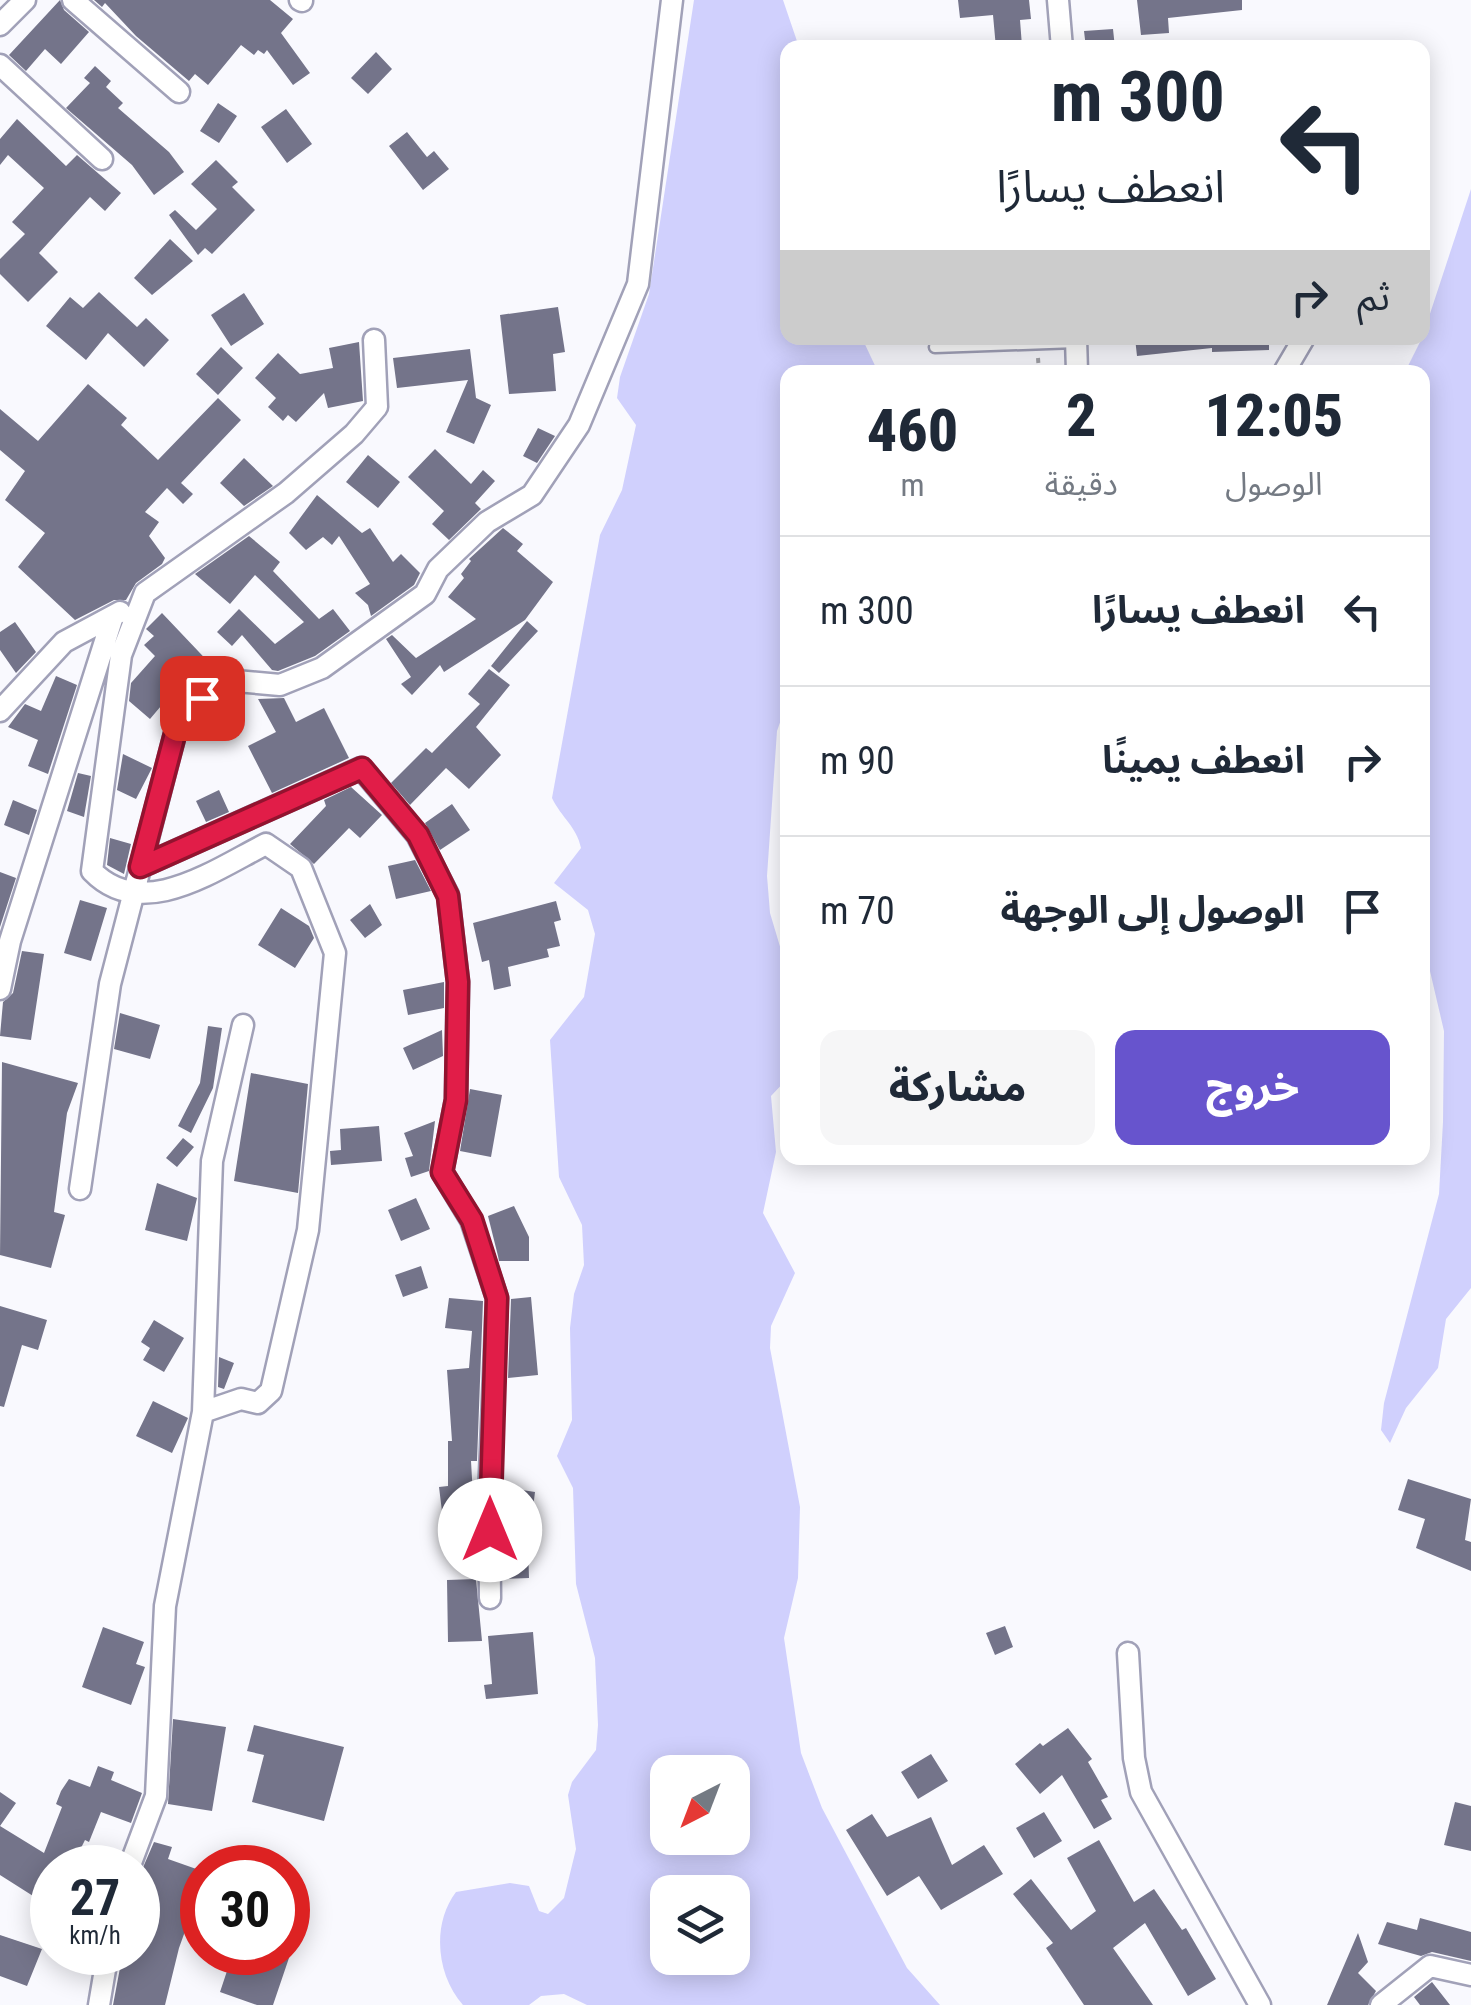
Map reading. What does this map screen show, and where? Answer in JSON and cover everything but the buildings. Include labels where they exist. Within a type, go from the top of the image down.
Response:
[{"type":"street","points":[[0,26],[25,0]]},
{"type":"street","points":[[73,0],[179,92]]},
{"type":"street","points":[[80,1189],[110,984],[175,734],[202,698],[236,681],[280,685],[322,668],[426,594],[438,569],[487,522],[532,495],[578,425],[638,284],[672,0]]},
{"type":"street","points":[[1058,0],[1061,40]]},
{"type":"street","points":[[0,65],[102,159]]},
{"type":"street","points":[[0,712],[64,642],[113,616],[286,493],[354,434],[377,407],[374,340]]},
{"type":"street","points":[[145,592],[121,655],[92,870],[103,882],[134,892],[178,890],[266,844],[300,868],[335,953],[308,1230],[272,1391],[258,1404],[241,1400],[204,1412]]},
{"type":"street","points":[[0,989],[10,941],[113,616]]},
{"type":"street","points":[[140,867],[362,768],[418,835],[448,896],[458,982],[456,1080],[442,1172],[472,1220],[497,1298],[489,1496],[490,1598]]},
{"type":"street","points":[[138,1845],[156,1796],[164,1606],[204,1412],[212,1161],[243,1025]]},
{"type":"street","points":[[1128,1653],[1134,1758],[1141,1792],[1260,2005]]},
{"type":"street","points":[[1380,2005],[1430,1966],[1471,1974]]},
{"type":"street","points":[[100,2005],[105,1975]]},
{"type":"lane","points":[[935,347],[975,345]]},
{"type":"shaded area","points":[[694,0],[783,0],[797,40],[780,40],[780,345],[865,345],[875,365],[780,365],[780,723],[767,876],[770,913],[780,947],[780,1086],[771,1096],[776,1152],[763,1213],[795,1273],[771,1326],[770,1348],[800,1507],[798,1578],[784,1638],[801,1753],[822,1808],[907,1968],[940,2005],[587,2005],[564,1994],[541,1996],[529,2005],[463,2005],[447,1980],[443,1965],[440,1935],[456,1892],[510,1883],[529,1886],[539,1911],[548,1914],[564,1898],[576,1849],[568,1795],[572,1782],[596,1750],[595,1658],[576,1584],[573,1488],[557,1456],[572,1420],[570,1328],[574,1294],[584,1265],[582,1225],[559,1177],[550,1040],[584,997],[595,934],[588,910],[554,883],[581,848],[552,798],[600,535],[622,490],[636,425],[617,398],[620,377],[649,294]]},
{"type":"shaded area","points":[[1471,189],[1471,1288],[1446,1319],[1438,1368],[1406,1408],[1390,1443],[1381,1430],[1384,1403],[1439,1194],[1443,1122],[1444,1031],[1430,971],[1430,365],[1408,365],[1418,345],[1430,345],[1430,314]]},
{"type":"route","points":[[202,698],[175,734],[140,867],[362,768],[418,835],[448,896],[458,982],[456,1100],[442,1172],[472,1220],[475,1242],[497,1298],[490,1530]]}]
